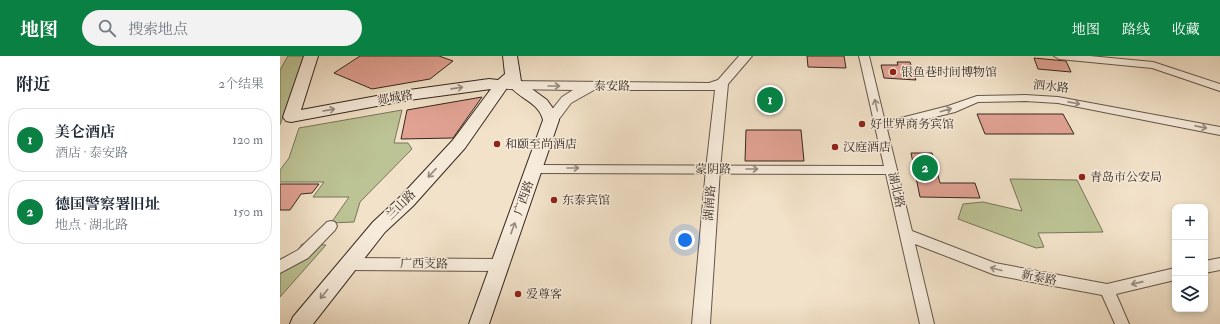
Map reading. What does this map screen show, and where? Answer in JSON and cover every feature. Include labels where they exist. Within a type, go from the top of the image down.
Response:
[{"type":"main road","name":"郯城路","points":[[311,56],[291,117],[409,95],[509,82]]},
{"type":"main road","points":[[499,56],[509,82],[536,98],[550,114],[550,120]]},
{"type":"main road","points":[[509,82],[510,56]]},
{"type":"main road","name":"兰山路","points":[[300,324],[379,227],[407,200],[459,144],[509,82]]},
{"type":"main road","name":"广西路","points":[[479,324],[550,120]]},
{"type":"street","points":[[722,83],[746,56]]},
{"type":"street","name":"湖北路","points":[[864,56],[927,324]]},
{"type":"street","points":[[1059,56],[1153,65],[1220,88]]},
{"type":"street","name":"泰安路","points":[[509,82],[711,78],[722,83]]},
{"type":"street","name":"泰安路","points":[[509,82],[600,86],[710,87],[722,83]]},
{"type":"street","name":"湖南路","points":[[701,324],[713,169],[722,83]]},
{"type":"street","points":[[550,120],[562,103],[571,96],[581,90],[600,86]]},
{"type":"street","name":"泗水路","points":[[881,127],[951,109],[977,99],[1025,98],[1058,100],[1220,131]]},
{"type":"street","name":"蒙阴路","points":[[534,168],[892,170]]},
{"type":"street","points":[[280,267],[304,254],[331,226]]},
{"type":"street","name":"新泰路","points":[[907,235],[995,269],[1106,290],[1172,275]]},
{"type":"street","name":"广西支路","points":[[349,264],[499,265]]},
{"type":"street","points":[[1208,266],[1220,264]]},
{"type":"street","points":[[1106,290],[1122,324]]},
{"type":"green space","points":[[288,56],[305,56],[280,125],[280,70]]},
{"type":"green space","points":[[402,110],[394,143],[408,143],[412,149],[360,202],[354,222],[331,223],[349,197],[313,197],[324,182],[280,182],[280,170],[289,158],[299,128]]},
{"type":"green space","points":[[1010,179],[1077,180],[1103,232],[1038,233],[1044,247],[1036,248],[958,219],[963,204],[983,202],[1022,211]]},
{"type":"green space","points":[[302,244],[326,245],[280,297],[280,263],[291,261]]},
{"type":"building","points":[[360,56],[439,56],[453,61],[430,79],[372,89],[334,73]]},
{"type":"building","points":[[807,56],[844,56],[846,68],[808,67]]},
{"type":"building","points":[[1034,58],[1066,61],[1071,72],[1038,69]]},
{"type":"building","points":[[897,62],[910,62],[916,80],[884,78],[881,65],[898,65]]},
{"type":"building","points":[[482,97],[453,138],[401,139],[407,110]]},
{"type":"building","points":[[977,114],[1063,114],[1074,134],[985,134]]},
{"type":"building","points":[[746,130],[801,130],[804,161],[745,161]]},
{"type":"building","points":[[911,153],[932,153],[940,183],[975,183],[980,198],[920,197]]},
{"type":"building","points":[[280,184],[319,184],[312,193],[301,194],[290,210],[280,210]]},
{"type":"place","name":"银鱼巷时间博物馆","points":[[893,72]]},
{"type":"place","name":"美仑酒店","points":[[770,100]]},
{"type":"place","name":"好世界商务宾馆","points":[[862,124]]},
{"type":"place","name":"和颐至尚酒店","points":[[497,144]]},
{"type":"place","name":"汉庭酒店","points":[[835,147]]},
{"type":"place","name":"德国警察署旧址","points":[[925,168]]},
{"type":"place","name":"青岛市公安局","points":[[1082,177]]},
{"type":"place","name":"东泰宾馆","points":[[554,200]]},
{"type":"place","name":"爱尊客","points":[[518,294]]}]
